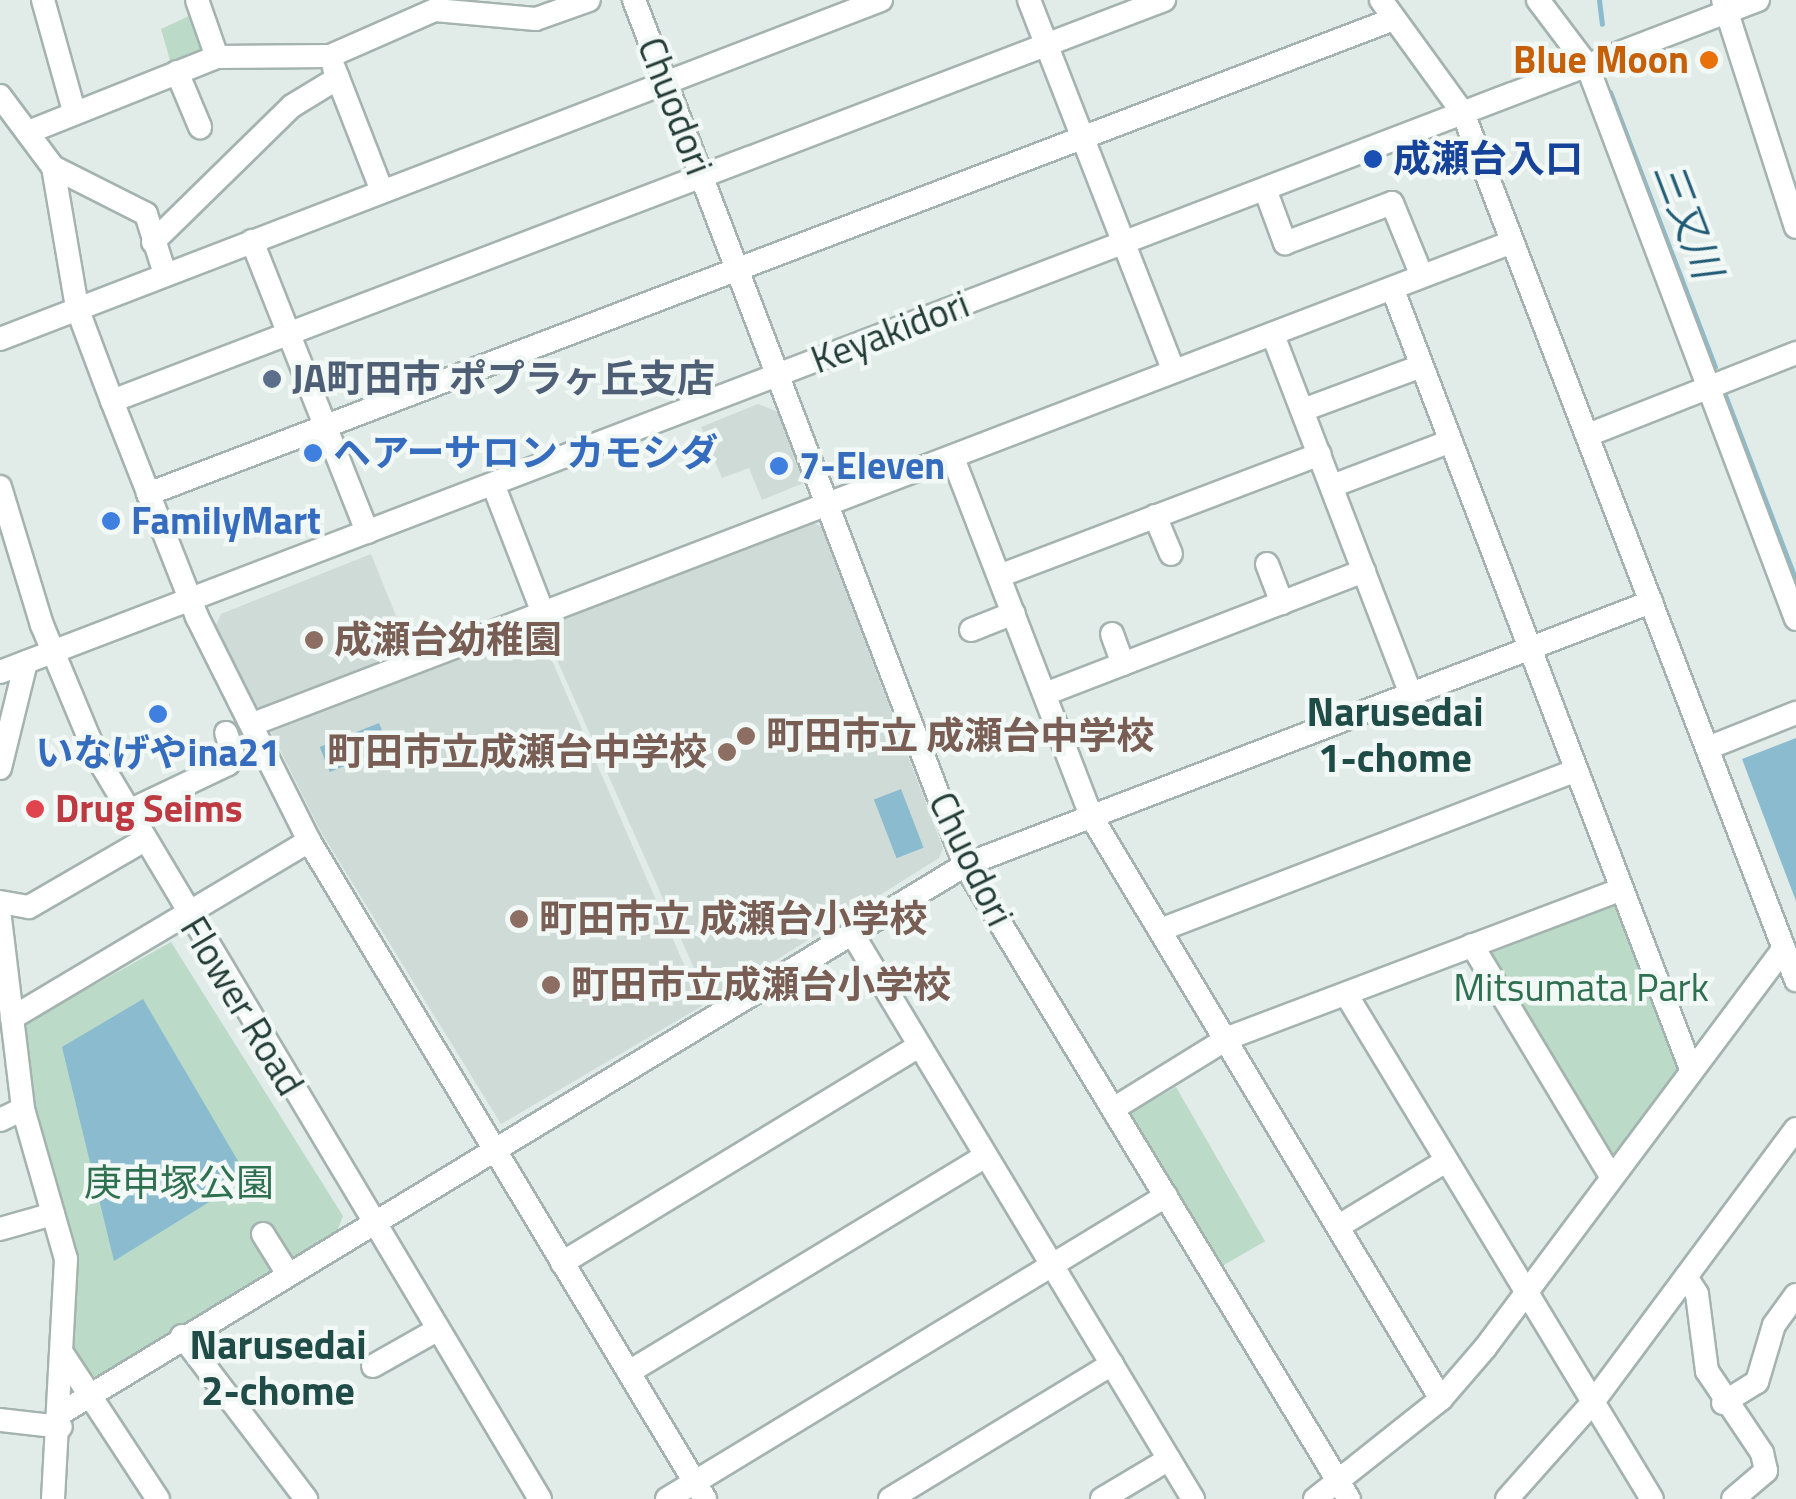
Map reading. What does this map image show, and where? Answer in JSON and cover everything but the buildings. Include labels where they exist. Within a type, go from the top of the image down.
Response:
[{"type":"street","points":[[43,0],[74,112]]},
{"type":"street","points":[[197,0],[217,57]]},
{"type":"street","points":[[153,242],[334,67],[435,10],[541,8],[588,0]]},
{"type":"street","name":"Chuodori","points":[[634,0],[965,865],[1345,1491]]},
{"type":"street","points":[[0,338],[881,0]]},
{"type":"street","points":[[1029,0],[1174,371]]},
{"type":"street","points":[[112,401],[1164,0]]},
{"type":"street","points":[[1538,0],[1587,66],[1796,619]]},
{"type":"street","name":"Keyakidori","points":[[0,672],[1587,66],[1726,6],[1758,0]]},
{"type":"street","points":[[1726,6],[1796,227]]},
{"type":"street","points":[[148,494],[1082,137],[1388,9],[1463,113],[1796,980]]},
{"type":"street","points":[[31,131],[217,57],[334,67]]},
{"type":"street","points":[[334,67],[382,191]]},
{"type":"street","points":[[177,72],[200,127]]},
{"type":"street","points":[[0,96],[31,131],[54,168],[77,308],[112,401],[190,600],[309,841],[700,1491]]},
{"type":"street","points":[[54,168],[146,214],[165,274]]},
{"type":"street","points":[[1264,188],[1285,242],[1392,202],[1422,276]]},
{"type":"street","points":[[252,240],[367,532]]},
{"type":"street","points":[[253,724],[1512,242]]},
{"type":"street","points":[[1393,290],[1692,1070]]},
{"type":"street","points":[[1273,335],[1410,692]]},
{"type":"street","points":[[1588,435],[1796,353]]},
{"type":"street","points":[[1303,410],[1421,366]]},
{"type":"street","points":[[1332,486],[1451,440]]},
{"type":"street","points":[[999,576],[1320,454]]},
{"type":"street","points":[[953,458],[1091,816],[1228,1038],[1441,1399]]},
{"type":"street","points":[[493,484],[544,613]]},
{"type":"street","name":"Flower Road","points":[[0,487],[52,652],[127,812],[540,1499]]},
{"type":"street","points":[[1155,516],[1171,554]]},
{"type":"street","points":[[1267,564],[1282,602]]},
{"type":"street","points":[[1046,694],[1364,571]]},
{"type":"street","points":[[0,1420],[62,1420],[90,1394],[182,1336],[965,865],[1651,602]]},
{"type":"street","points":[[971,630],[1014,613]]},
{"type":"street","points":[[1112,634],[1123,664]]},
{"type":"street","points":[[0,768],[26,662]]},
{"type":"street","points":[[1708,748],[1796,713]]},
{"type":"street","points":[[127,812],[228,764],[232,751],[226,732]]},
{"type":"street","points":[[1160,930],[1576,770]]},
{"type":"street","points":[[0,902],[29,907],[144,841]]},
{"type":"street","points":[[12,1018],[309,841]]},
{"type":"street","points":[[1113,1109],[1228,1038],[1622,889]]},
{"type":"street","points":[[0,918],[24,1109],[66,1259],[62,1420],[54,1499]]},
{"type":"street","points":[[852,933],[1194,1499]]},
{"type":"street","points":[[1472,945],[1611,1176]]},
{"type":"street","points":[[1315,1499],[1345,1491],[1441,1399],[1527,1293],[1784,948]]},
{"type":"street","points":[[1346,994],[1652,1499]]},
{"type":"street","points":[[562,1262],[920,1046]]},
{"type":"street","points":[[0,1120],[24,1109]]},
{"type":"street","points":[[1507,1499],[1593,1402],[1796,1129]]},
{"type":"street","points":[[629,1372],[985,1156]]},
{"type":"street","points":[[1339,1226],[1446,1161]]},
{"type":"street","points":[[667,1499],[700,1491],[1166,1196]]},
{"type":"street","points":[[0,1229],[53,1214]]},
{"type":"street","points":[[262,1234],[288,1274]]},
{"type":"street","points":[[1686,1277],[1698,1294],[1707,1370],[1723,1403],[1762,1452],[1766,1472],[1749,1494]]},
{"type":"street","points":[[1723,1403],[1757,1382],[1774,1324],[1796,1295]]},
{"type":"street","points":[[373,1366],[437,1330]]},
{"type":"street","points":[[182,1336],[306,1499]]},
{"type":"street","points":[[64,1356],[158,1499]]},
{"type":"street","points":[[890,1499],[1112,1364]]},
{"type":"street","points":[[1102,1499],[1169,1459]]},
{"type":"shaded area","points":[[758,404],[778,412],[806,482],[762,500],[749,468],[722,478],[701,427]]},
{"type":"shaded area","name":"町田市立 成瀬台中学校","points":[[810,522],[821,526],[943,848],[939,858],[709,1002],[541,624]]},
{"type":"shaded area","name":"成瀬台幼稚園","points":[[371,554],[411,653],[264,710],[256,707],[215,627],[221,614]]},
{"type":"shaded area","name":"町田市立 成瀬台小学校","points":[[537,626],[702,1006],[501,1124],[321,832],[271,732]]},
{"type":"green space","points":[[191,15],[204,43],[200,53],[171,64],[161,29]]},
{"type":"green space","name":"Mitsumata Park","points":[[1619,902],[1681,1072],[1617,1157],[1608,1158],[1486,955]]},
{"type":"green space","name":"庚申塚公園","points":[[171,942],[343,1216],[337,1231],[96,1377],[85,1371],[74,1348],[75,1261],[31,1094],[23,1032],[30,1021]]},
{"type":"green space","points":[[1176,1087],[1265,1241],[1220,1267],[1131,1113]]},
{"type":"water","points":[[379,723],[389,748],[330,772],[320,747]]},
{"type":"water","points":[[1796,738],[1796,901],[1742,759]]},
{"type":"water","points":[[901,789],[924,848],[897,858],[874,799]]},
{"type":"water","points":[[143,999],[248,1178],[114,1261],[62,1047]]},
{"type":"waterway","name":"三又川","points":[[1599,0],[1602,24]]},
{"type":"waterway","name":"三又川","points":[[1610,92],[1715,367]]},
{"type":"waterway","name":"三又川","points":[[1725,395],[1796,581]]},
{"type":"place","name":"Blue Moon","points":[[1709,60]]},
{"type":"place","name":"成瀬台入口","points":[[1373,159]]},
{"type":"place","name":"JA町田市 ポプラヶ丘支店","points":[[272,379]]},
{"type":"place","name":"ヘアーサロン カモシダ","points":[[313,453]]},
{"type":"place","name":"7-Eleven","points":[[779,466]]},
{"type":"place","name":"FamilyMart","points":[[111,521]]},
{"type":"place","name":"成瀬台幼稚園","points":[[314,640]]},
{"type":"place","name":"いなげやina21","points":[[158,714]]},
{"type":"place","name":"町田市立 成瀬台中学校","points":[[746,736]]},
{"type":"place","name":"町田市立成瀬台中学校","points":[[727,752]]},
{"type":"place","name":"Drug Seims","points":[[35,809]]},
{"type":"place","name":"町田市立 成瀬台小学校","points":[[519,919]]},
{"type":"place","name":"町田市立成瀬台小学校","points":[[551,985]]},
{"type":"district","name":"Narusedai 1-chome","points":[[1395,735]]},
{"type":"district","name":"Narusedai 2-chome","points":[[278,1368]]}]
